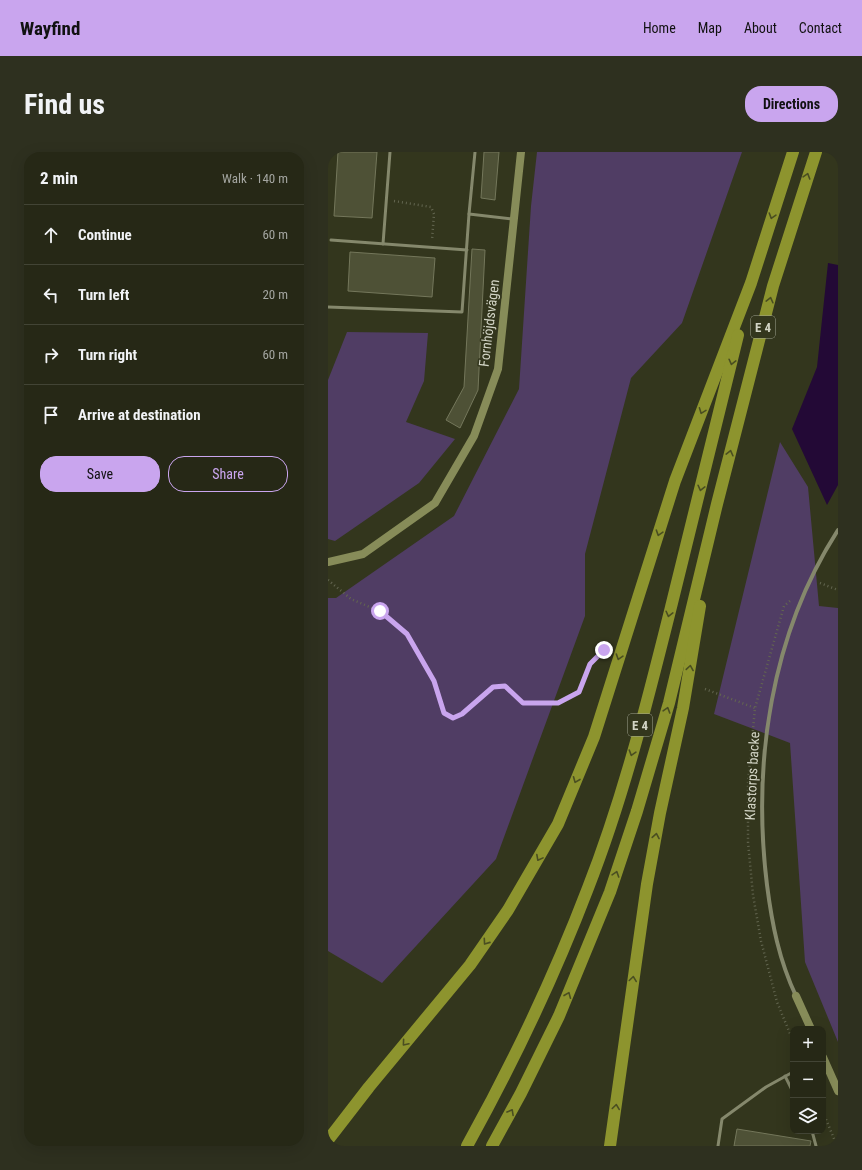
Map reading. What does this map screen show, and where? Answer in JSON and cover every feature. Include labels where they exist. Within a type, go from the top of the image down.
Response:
[{"type":"highway","name":"E 4","points":[[467,1146],[500,1086],[538,1007],[588,888],[616,806],[649,698],[751,283],[793,152]]},
{"type":"highway","name":"E 4","points":[[492,1146],[521,1093],[559,1016],[610,892],[669,703],[717,504],[773,286],[816,152]]},
{"type":"highway","points":[[328,1140],[369,1087],[470,964],[508,910],[558,824],[594,737],[675,482],[751,283]]},
{"type":"highway","points":[[610,1146],[647,884],[660,813],[683,708],[717,504]]},
{"type":"street","name":"Fornhöjdsvägen","points":[[328,562],[363,554],[435,503],[474,436],[498,369],[515,220],[521,152]]},
{"type":"street","name":"Klastorps backe","points":[[810,1026],[785,973],[773,928],[764,856],[761,800],[764,752],[772,699],[787,638],[809,582],[825,550],[838,530]]},
{"type":"street","points":[[825,1062],[838,1091]]},
{"type":"lane","points":[[383,244],[390,152]]},
{"type":"lane","points":[[328,307],[462,312],[475,152]]},
{"type":"lane","points":[[469,214],[515,220]]},
{"type":"lane","points":[[330,240],[466,250]]},
{"type":"lane","points":[[718,1146],[722,1119],[766,1087],[790,1074]]},
{"type":"lane","points":[[785,1076],[790,1086]]},
{"type":"lane","points":[[813,1134],[816,1146]]},
{"type":"path","points":[[386,200],[431,207],[434,214],[432,247]]},
{"type":"path","points":[[328,580],[351,598],[380,611],[407,634],[434,681],[444,713],[453,718],[462,714],[493,687],[505,686],[523,703],[558,703],[579,692],[590,664],[604,650]]},
{"type":"path","points":[[809,582],[820,583],[838,590]]},
{"type":"path","points":[[705,690],[755,708]]},
{"type":"path","points":[[777,1002],[790,1034]]},
{"type":"path","points":[[826,1119],[837,1146]]},
{"type":"shaded area","points":[[537,152],[742,152],[682,323],[631,378],[585,554],[585,616],[496,859],[382,983],[328,951],[328,598],[336,598],[454,516],[519,389],[531,206]]},
{"type":"shaded area","points":[[828,263],[838,265],[838,485],[827,505],[792,429],[817,367]]},
{"type":"shaded area","points":[[347,332],[428,333],[424,381],[406,422],[455,439],[419,483],[335,541],[328,539],[328,380]]},
{"type":"shaded area","points":[[780,442],[808,487],[819,606],[838,608],[838,1042],[805,962],[790,743],[714,714]]},
{"type":"building","points":[[338,152],[377,152],[372,218],[334,216]]},
{"type":"building","points":[[484,152],[499,152],[495,200],[481,198]]},
{"type":"building","points":[[472,249],[485,250],[478,390],[460,428],[446,420],[464,387]]},
{"type":"building","points":[[350,252],[435,258],[432,297],[348,291]]},
{"type":"building","points":[[737,1129],[811,1141],[810,1146],[734,1146]]},
{"type":"route","points":[[380,611],[407,634],[434,681],[444,713],[453,718],[462,714],[493,687],[505,686],[523,703],[558,703],[579,692],[590,664],[604,650]]}]
